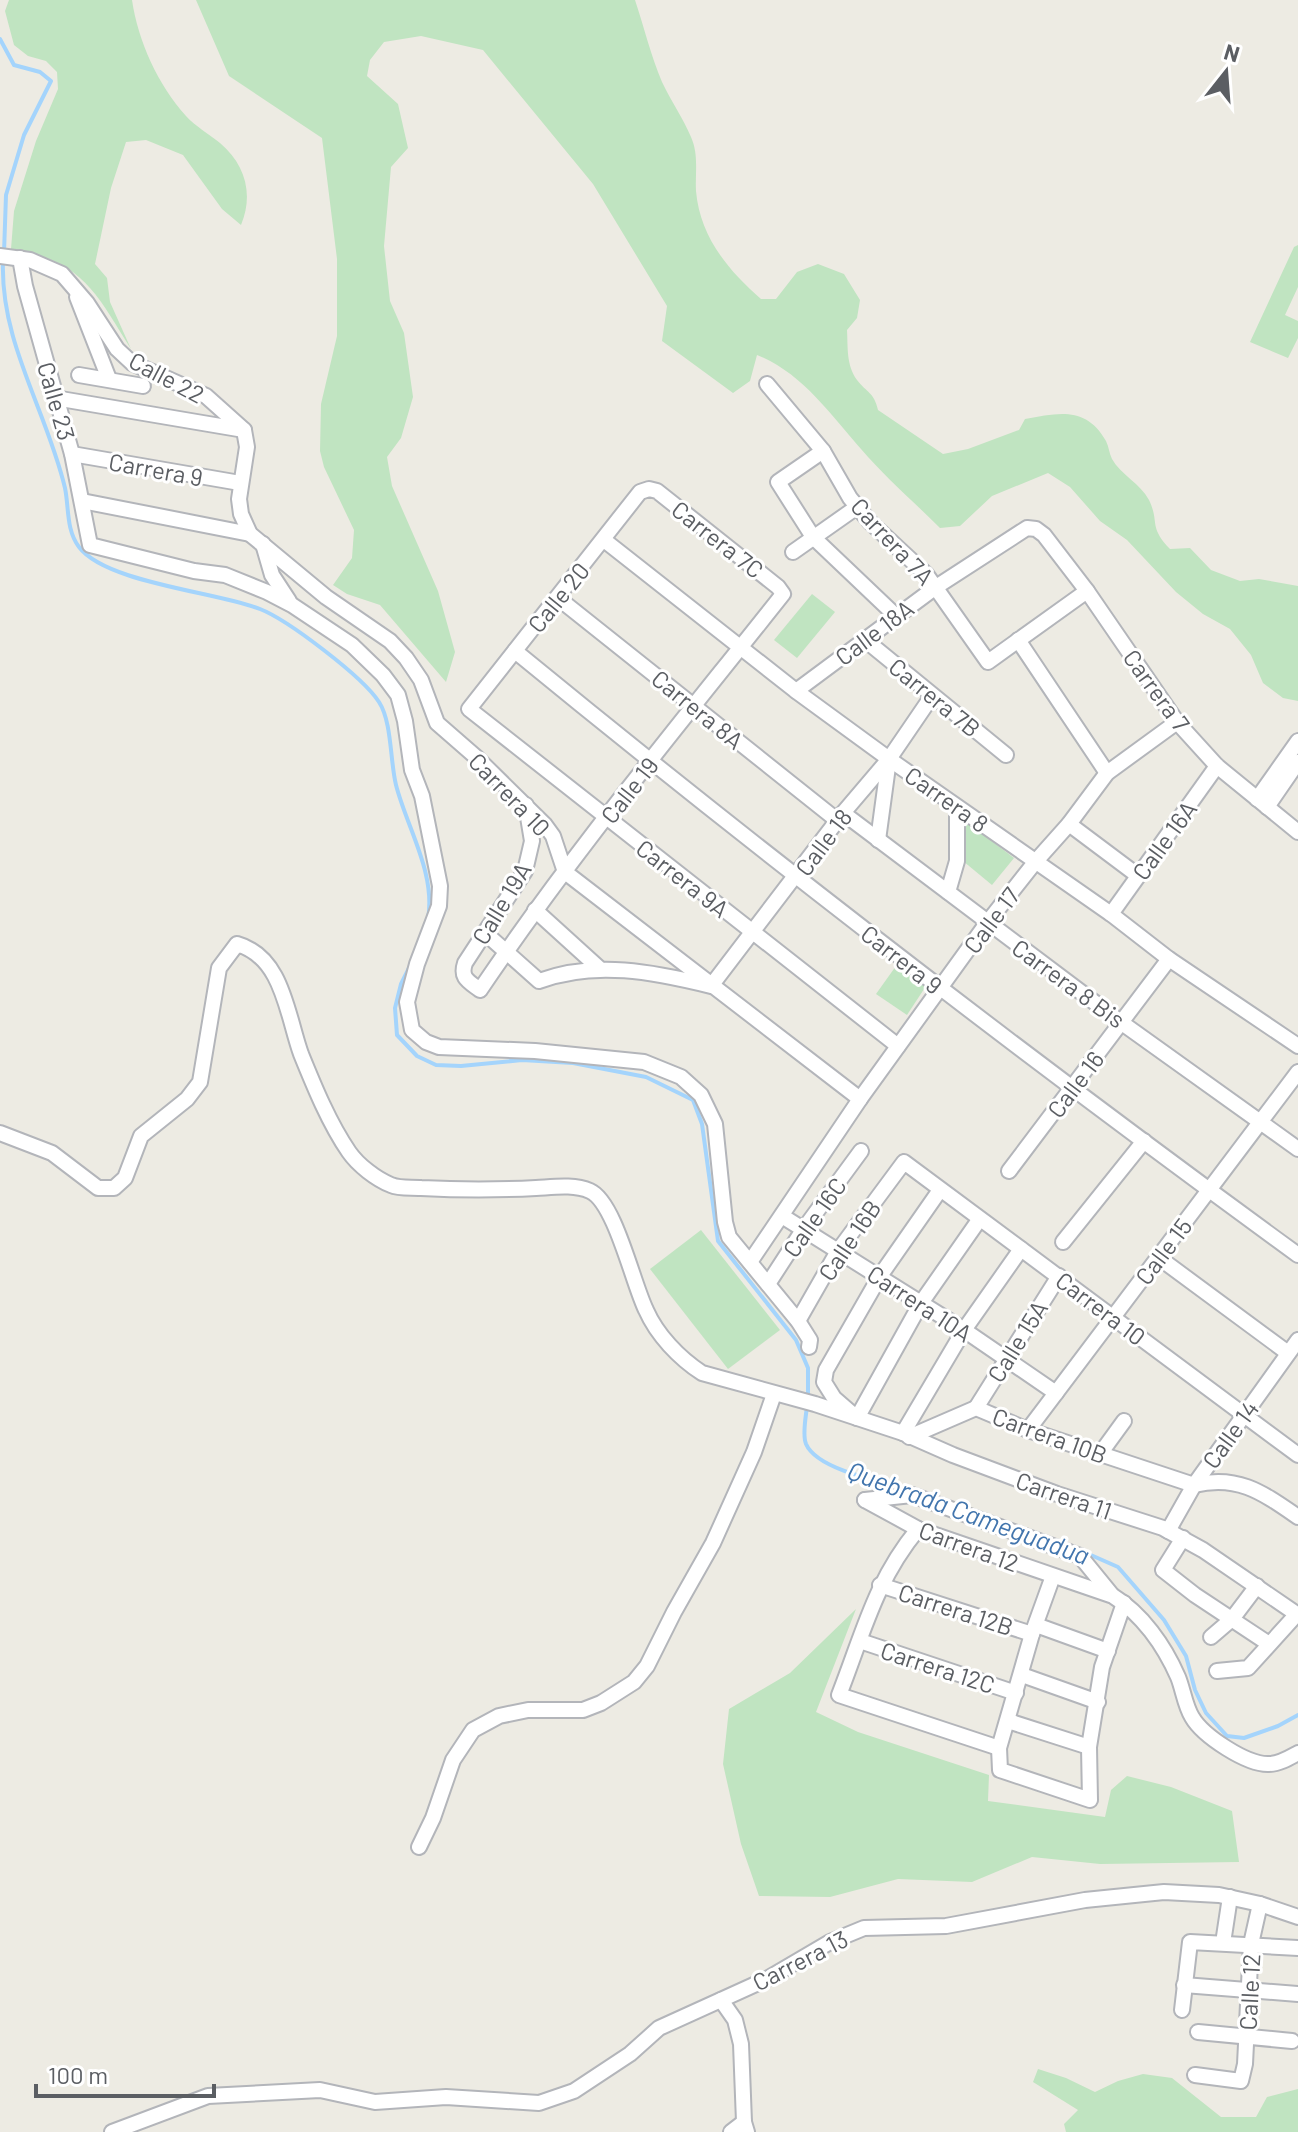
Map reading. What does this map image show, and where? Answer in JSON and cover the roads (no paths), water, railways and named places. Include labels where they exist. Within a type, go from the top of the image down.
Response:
[{"type":"street","name":"Calle 22","points":[[11,257],[47,265],[62,274],[96,315],[117,349],[132,363],[206,396],[244,430]]},
{"type":"street","name":"Calle 23","points":[[11,257],[25,286],[72,454],[90,545],[194,571],[225,575],[251,584],[292,605]]},
{"type":"street","points":[[75,289],[109,379]]},
{"type":"street","points":[[79,375],[143,386]]},
{"type":"street","name":"Carrera 7A","points":[[767,384],[823,451],[857,507],[926,574],[988,662],[1018,640]]},
{"type":"street","points":[[55,398],[244,430],[247,447],[240,483],[241,514],[250,534]]},
{"type":"street","points":[[823,451],[778,482],[813,537],[895,615]]},
{"type":"street","name":"Carrera 9","points":[[72,454],[240,483]]},
{"type":"street","name":"Calle 20","points":[[469,709],[640,492],[649,489]]},
{"type":"street","name":"Carrera 7C","points":[[649,489],[657,491],[783,594]]},
{"type":"street","points":[[82,501],[250,534]]},
{"type":"street","points":[[793,552],[857,507]]},
{"type":"street","name":"Calle 18A","points":[[796,691],[936,587],[1027,528],[1036,529]]},
{"type":"street","name":"Carrera 7","points":[[1036,529],[1087,591],[1177,722],[1217,766],[1298,832]]},
{"type":"street","name":"Carrera 10","points":[[250,534],[326,597],[390,641],[406,658],[421,680],[437,723],[526,805],[553,836],[565,872]]},
{"type":"street","name":"Carrera 8","points":[[604,540],[740,648],[889,759],[1111,914],[1169,959],[1298,1046]]},
{"type":"street","points":[[262,544],[272,575],[292,605],[352,645],[383,675],[398,695],[412,770],[422,796],[440,886],[439,906],[417,964],[407,1002],[412,1030],[426,1042],[439,1047],[535,1051],[644,1062],[681,1077],[701,1095],[715,1124],[729,1237],[798,1321],[810,1340],[809,1347]]},
{"type":"street","points":[[1087,591],[1018,640],[1107,773]]},
{"type":"street","name":"Calle 19","points":[[480,990],[535,910],[783,594]]},
{"type":"street","name":"Carrera 8A","points":[[558,598],[841,817]]},
{"type":"street","name":"Carrera 7B","points":[[864,639],[1006,755]]},
{"type":"street","name":"Carrera 9","points":[[515,651],[650,762],[1071,1090],[1298,1255]]},
{"type":"street","name":"Calle 18","points":[[711,986],[889,759],[932,696]]},
{"type":"street","name":"Carrera 9A","points":[[469,709],[898,1046]]},
{"type":"street","name":"Calle 17","points":[[750,1262],[860,1099],[987,923],[1036,861],[1069,824],[1107,773],[1177,722]]},
{"type":"street","points":[[1262,803],[1298,741]]},
{"type":"street","points":[[878,840],[889,759]]},
{"type":"street","points":[[1262,803],[1298,762]]},
{"type":"street","name":"Calle 16A","points":[[1111,914],[1217,766]]},
{"type":"street","name":"Calle 19A","points":[[480,990],[464,979],[462,972],[525,871],[532,841],[526,805]]},
{"type":"street","points":[[948,892],[957,861],[957,807]]},
{"type":"street","name":"Carrera 8 Bis","points":[[841,817],[878,840],[1122,1023],[1298,1149]]},
{"type":"street","points":[[1069,824],[1137,875]]},
{"type":"street","points":[[565,872],[860,1099]]},
{"type":"street","points":[[535,910],[600,969]]},
{"type":"street","points":[[485,933],[539,981],[564,971],[600,969],[667,975],[711,986]]},
{"type":"street","name":"Carrera 11","points":[[0,1133],[52,1153],[98,1188],[114,1188],[125,1178],[141,1136],[187,1099],[200,1082],[219,968],[237,944],[250,948],[266,961],[283,993],[301,1053],[332,1123],[350,1154],[367,1171],[393,1186],[472,1191],[568,1186],[592,1191],[606,1205],[646,1312],[687,1364],[702,1373],[815,1404],[906,1435],[1057,1494],[1168,1531],[1297,1614]]},
{"type":"street","name":"Calle 16","points":[[1009,1171],[1169,959]]},
{"type":"street","name":"Calle 15","points":[[1028,1430],[1298,1072]]},
{"type":"street","points":[[1063,1242],[1144,1141]]},
{"type":"street","name":"Calle 16C","points":[[768,1284],[861,1151]]},
{"type":"street","name":"Carrera 10","points":[[904,1162],[1298,1455]]},
{"type":"street","name":"Calle 16B","points":[[798,1321],[838,1251],[904,1162]]},
{"type":"street","points":[[940,1190],[880,1276],[826,1370],[824,1382],[834,1398],[857,1418],[921,1303],[979,1220]]},
{"type":"street","name":"Carrera 10A","points":[[782,1216],[964,1330],[1056,1393]]},
{"type":"street","points":[[906,1435],[964,1330],[1021,1249]]},
{"type":"street","points":[[1158,1257],[1288,1353]]},
{"type":"street","name":"Calle 15A","points":[[976,1408],[1059,1276]]},
{"type":"street","name":"Calle 14","points":[[1168,1531],[1194,1485],[1298,1340]]},
{"type":"street","points":[[419,1847],[433,1818],[453,1760],[473,1730],[499,1716],[528,1710],[583,1710],[601,1703],[634,1682],[647,1666],[713,1543],[754,1452],[774,1394]]},
{"type":"street","name":"Carrera 10B","points":[[906,1435],[976,1408],[1028,1430],[1194,1485]]},
{"type":"street","points":[[1100,1454],[1124,1421]]},
{"type":"street","points":[[1194,1485],[1218,1480],[1244,1484],[1298,1517]]},
{"type":"street","points":[[895,1517],[902,1495]]},
{"type":"street","name":"Carrera 12","points":[[1119,1599],[918,1529],[865,1500],[912,1495],[1080,1556],[1139,1616],[1167,1655],[1191,1717],[1209,1735],[1231,1751],[1263,1764],[1272,1764],[1298,1753]]},
{"type":"street","points":[[918,1529],[900,1551],[880,1585],[839,1695],[999,1748]]},
{"type":"street","points":[[1183,1538],[1163,1570],[1269,1644]]},
{"type":"street","points":[[1071,1582],[1081,1574],[1085,1562]]},
{"type":"street","points":[[1053,1576],[999,1748],[1000,1770],[1090,1800],[1089,1747],[1102,1667],[1119,1599]]},
{"type":"street","name":"Carrera 12B","points":[[880,1585],[1108,1651]]},
{"type":"street","points":[[1211,1637],[1232,1619],[1257,1586]]},
{"type":"street","points":[[1217,1671],[1248,1668],[1297,1614]]},
{"type":"street","name":"Carrera 12C","points":[[860,1641],[1016,1693]]},
{"type":"street","points":[[1022,1675],[1098,1702]]},
{"type":"street","points":[[1008,1721],[1089,1747]]},
{"type":"street","name":"Carrera 13","points":[[112,2132],[208,2096],[320,2090],[375,2102],[446,2097],[539,2103],[574,2091],[630,2054],[659,2028],[864,1928],[946,1926],[1085,1900],[1189,1892],[1230,1897],[1298,1917]]},
{"type":"street","points":[[1223,1943],[1230,1897]]},
{"type":"street","name":"Calle 12","points":[[1195,2075],[1241,2081],[1251,1944],[1260,1904]]},
{"type":"street","points":[[1182,2010],[1190,1942],[1298,1948]]},
{"type":"street","points":[[1184,1985],[1298,1994]]},
{"type":"street","points":[[721,2000],[735,2020],[741,2044],[745,2127],[731,2132]]},
{"type":"street","points":[[1198,2032],[1292,2041]]},
{"type":"waterway","name":"Quebrada Cameguadua","points":[[0,39],[14,65],[40,72],[51,81],[24,135],[6,195],[4,253]]},
{"type":"waterway","name":"Quebrada Cameguadua","points":[[3,261],[9,320],[57,460],[65,488],[70,526],[79,547],[93,559],[137,578],[260,609],[324,650],[358,678],[379,702],[386,720],[396,785],[428,885],[428,919]]},
{"type":"waterway","name":"Quebrada Cameguadua","points":[[411,964],[401,984],[395,1008],[397,1035],[417,1056],[436,1065],[461,1066],[522,1060],[573,1063],[646,1077],[693,1100],[702,1124],[718,1241],[796,1340],[808,1368],[808,1397]]},
{"type":"waterway","name":"Quebrada Cameguadua","points":[[807,1406],[805,1440],[813,1453],[853,1474],[911,1489]]},
{"type":"waterway","name":"Quebrada Cameguadua","points":[[1084,1552],[1118,1567],[1164,1620],[1186,1656],[1195,1690],[1206,1713],[1227,1736],[1244,1738],[1298,1715]]}]
